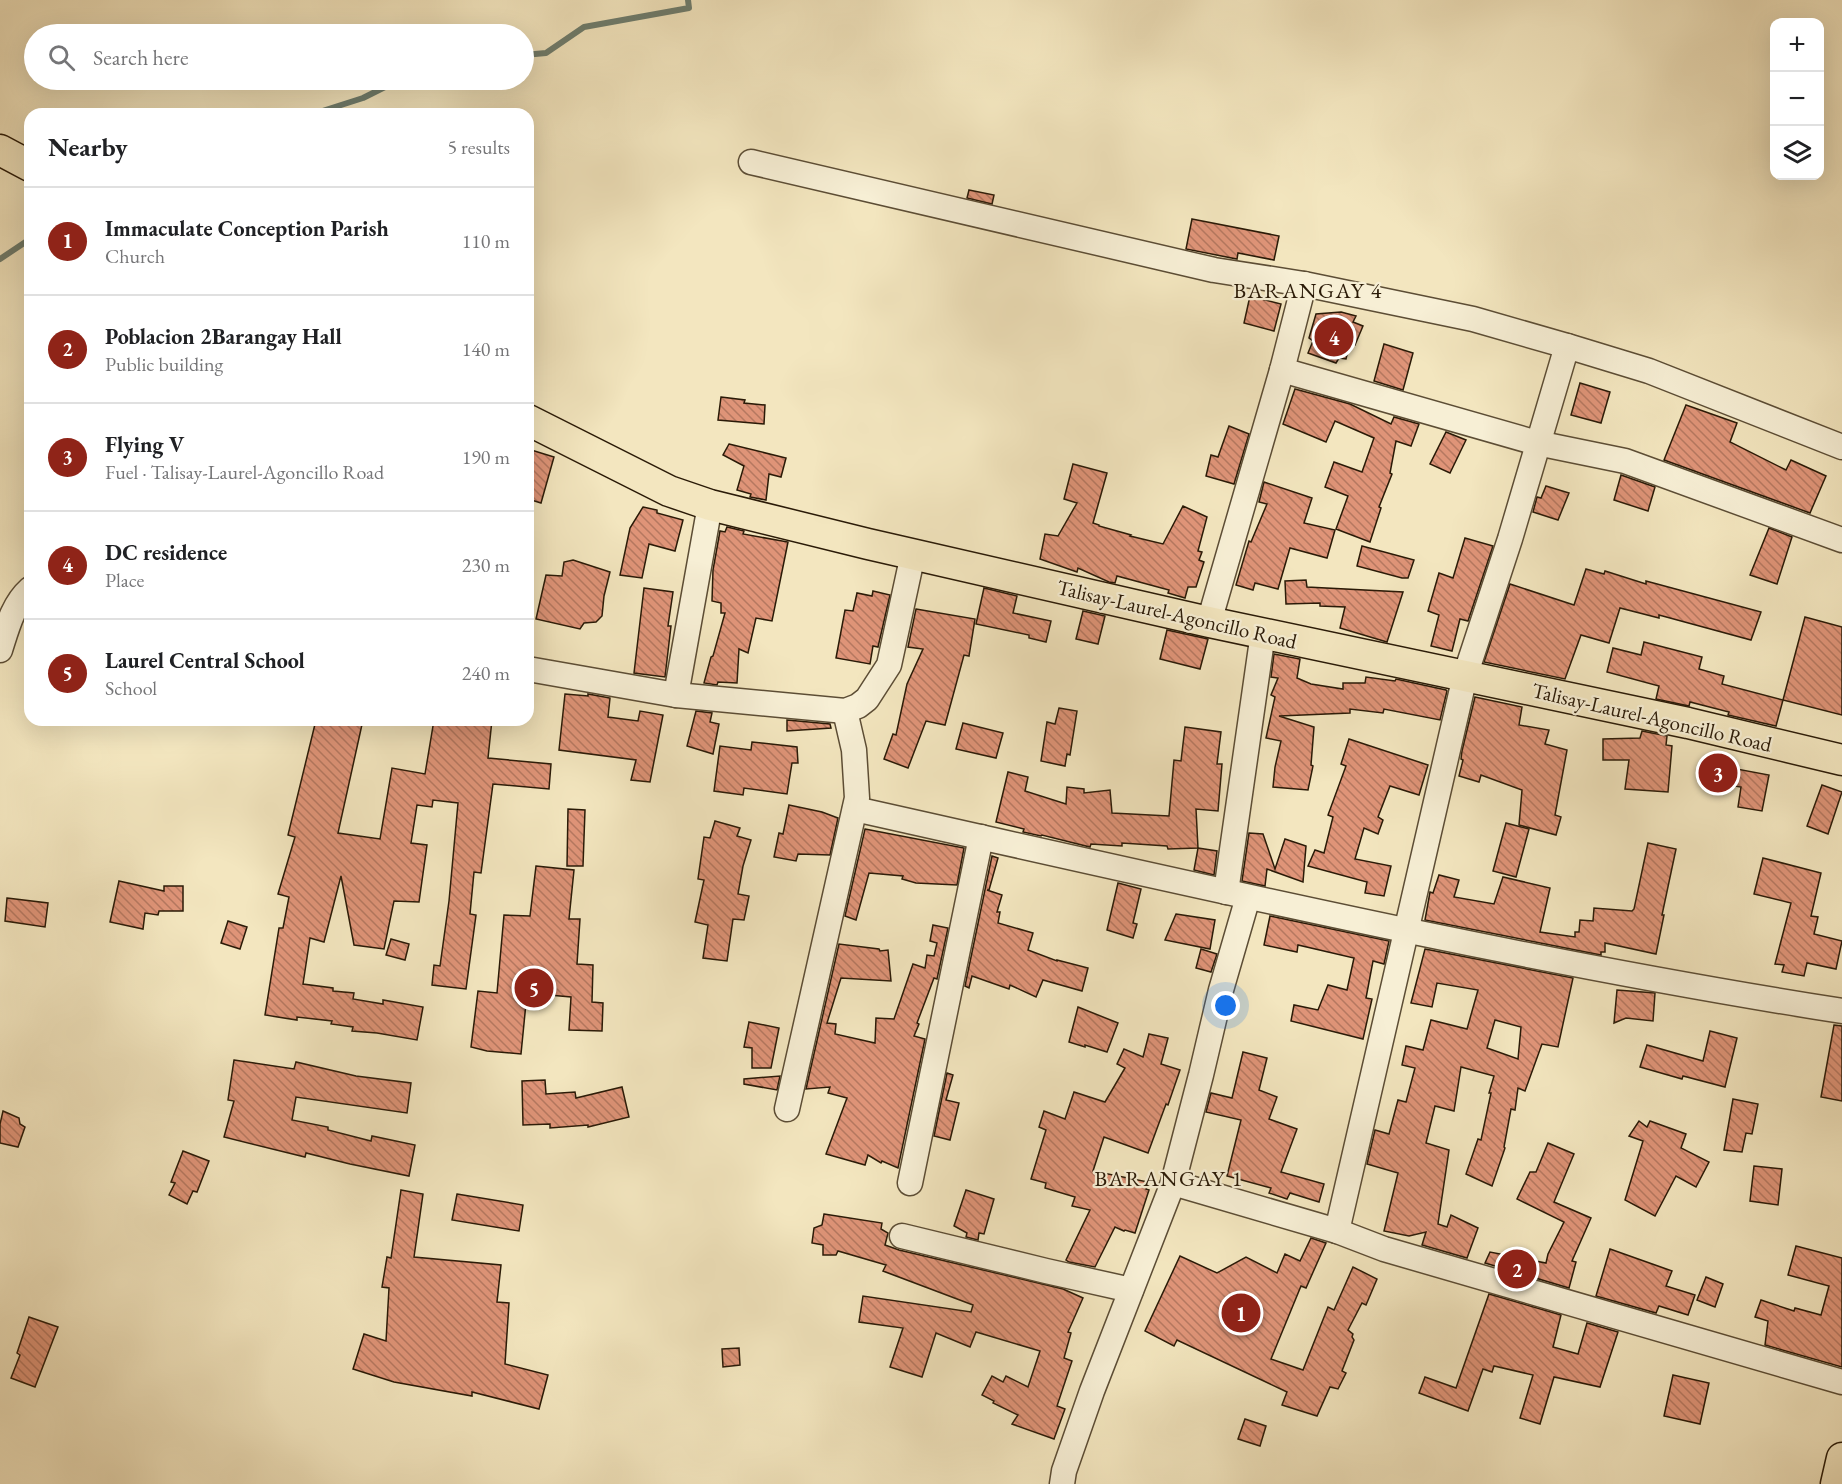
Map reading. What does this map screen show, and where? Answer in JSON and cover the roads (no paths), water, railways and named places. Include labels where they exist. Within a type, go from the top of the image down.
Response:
[{"type":"main road","points":[[0,150],[24,163]]},
{"type":"main road","name":"Talisay-Laurel-Agoncillo Road","points":[[534,423],[669,491],[710,505],[1209,622],[1688,723],[1842,760]]},
{"type":"main road","points":[[1836,1484],[1842,1458]]},
{"type":"street","points":[[751,162],[1214,270],[1304,284],[1473,319],[1649,371],[1842,447]]},
{"type":"street","points":[[1209,622],[1282,370],[1304,284]]},
{"type":"street","points":[[1337,1231],[1466,676],[1510,539],[1567,346]]},
{"type":"street","points":[[1282,370],[1537,443],[1625,461],[1842,540]]},
{"type":"street","points":[[676,695],[710,505]]},
{"type":"street","points":[[534,670],[676,695],[845,711],[858,706],[867,699],[889,665],[913,554]]},
{"type":"street","points":[[0,650],[17,605],[24,596]]},
{"type":"street","points":[[1062,1484],[1064,1471],[1173,1183],[1201,1075],[1221,990],[1237,894],[1263,633]]},
{"type":"street","points":[[787,1109],[857,798],[854,750],[845,711]]},
{"type":"street","points":[[855,809],[1406,930],[1729,994],[1842,1011]]},
{"type":"street","points":[[910,1183],[981,837]]},
{"type":"street","points":[[1173,1183],[1337,1231],[1384,1250],[1842,1382]]},
{"type":"street","points":[[902,1236],[1131,1290]]},
{"type":"waterway","points":[[534,54],[546,53],[584,27],[689,8],[688,0]]},
{"type":"waterway","points":[[332,108],[379,90]]},
{"type":"waterway","points":[[0,259],[24,243]]},
{"type":"place","name":"DC residence","points":[[1334,337]]},
{"type":"place","name":"Flying V","points":[[1718,773]]},
{"type":"place","name":"Laurel Central School","points":[[534,988]]},
{"type":"place","name":"Poblacion 2Barangay Hall","points":[[1517,1269]]},
{"type":"place","name":"Immaculate Conception Parish","points":[[1241,1313]]},
{"type":"district","name":"BARANGAY 4","points":[[1308,290]]},
{"type":"district","name":"BARANGAY 1","points":[[1169,1178]]}]
